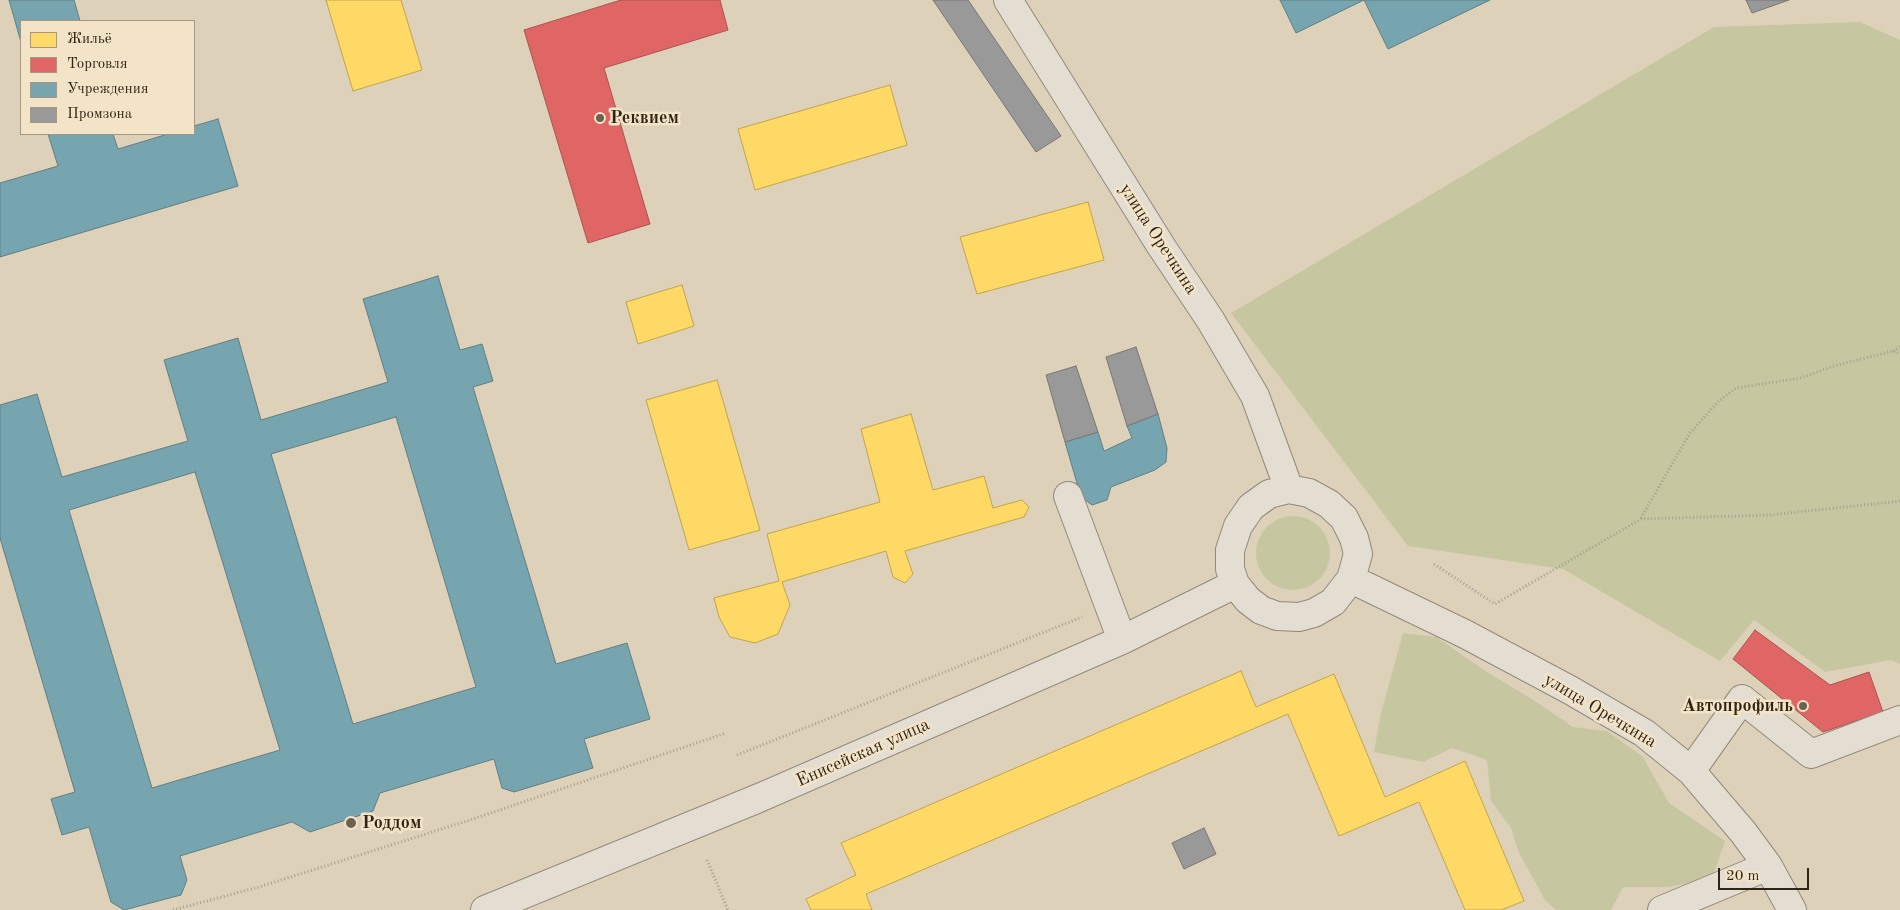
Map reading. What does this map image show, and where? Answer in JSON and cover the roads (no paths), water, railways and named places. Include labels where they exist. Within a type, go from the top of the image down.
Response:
[{"type":"street","name":"улица Оречкина","points":[[1008,0],[1161,246],[1211,321],[1255,396],[1289,488]]},
{"type":"street","points":[[1289,488],[1309,493],[1329,504],[1344,518],[1354,538],[1358,554],[1351,579],[1333,602],[1314,613],[1299,617],[1277,616],[1261,610],[1248,600],[1235,584],[1230,569],[1230,550],[1238,526],[1251,507],[1269,494],[1289,488]]},
{"type":"street","points":[[1068,496],[1122,640]]},
{"type":"street","name":"улица Оречкина","points":[[1351,579],[1465,634],[1570,690],[1644,733],[1692,771],[1743,832],[1768,866],[1792,910]]},
{"type":"street","name":"Енисейская улица","points":[[485,910],[759,798],[1122,640],[1235,584]]},
{"type":"street","points":[[1692,771],[1742,699],[1811,754],[1900,720]]},
{"type":"street","points":[[1662,910],[1768,866]]},
{"type":"place","name":"Реквием","points":[[600,118]]},
{"type":"place","name":"Автопрофиль","points":[[1803,706]]},
{"type":"place","name":"Роддом","points":[[351,823]]}]
